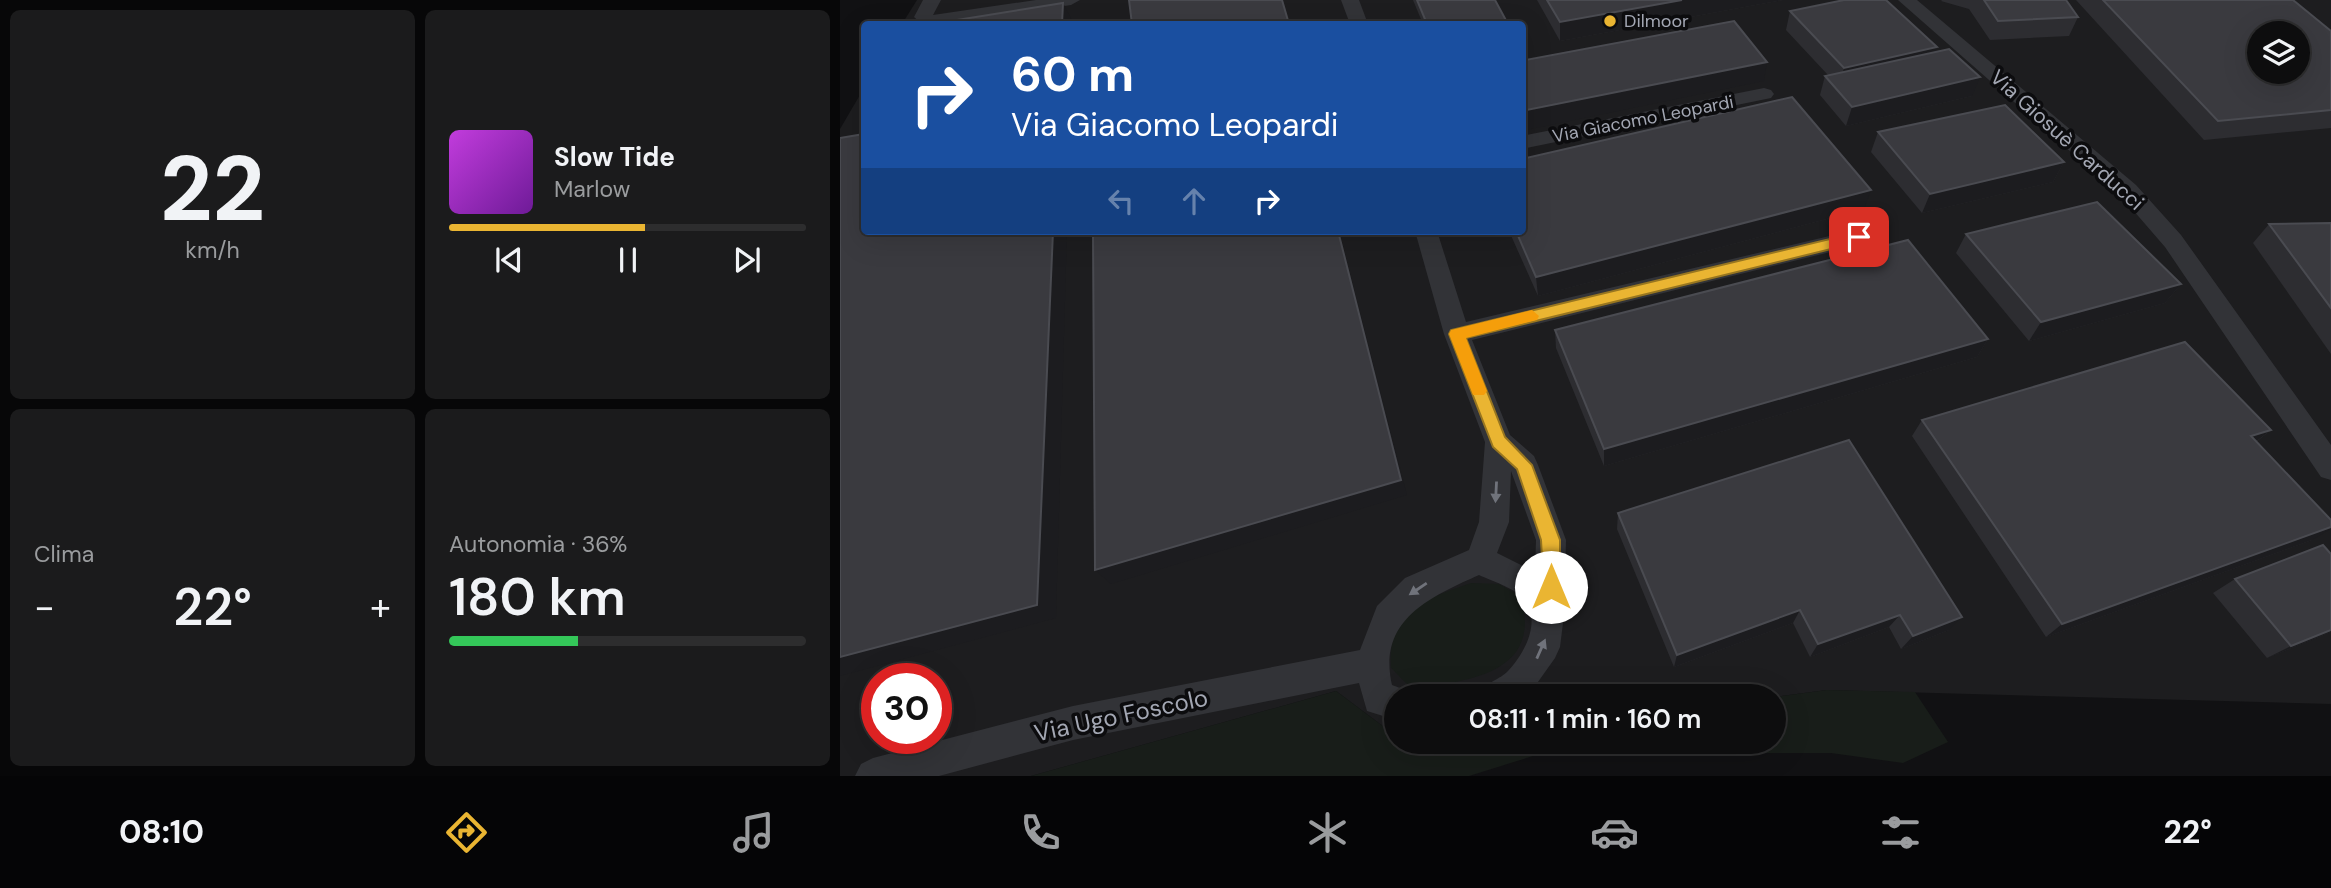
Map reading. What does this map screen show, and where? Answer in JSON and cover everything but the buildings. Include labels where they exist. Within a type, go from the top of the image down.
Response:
[{"type":"street","points":[[932,0],[923,17],[929,21],[1071,0]]},
{"type":"street","points":[[1350,0],[1358,21]]},
{"type":"street","name":"Via Giosuè Carducci","points":[[1907,0],[2128,190],[2173,241],[2331,468]]},
{"type":"street","name":"Via Giacomo Leopardi","points":[[1526,142],[1764,94]]},
{"type":"street","points":[[1384,700],[1379,699],[1371,664],[1388,617],[1416,588],[1480,560],[1494,522],[1499,442],[1457,334],[1427,235]]},
{"type":"street","points":[[1457,334],[1859,237]]},
{"type":"street","points":[[1499,442],[1524,465],[1550,540],[1548,615],[1544,647],[1518,684]]},
{"type":"street","points":[[1480,560],[1534,587],[1548,615]]},
{"type":"street","name":"Via Ugo Foscolo","points":[[873,776],[1073,723],[1371,664]]},
{"type":"shaded area","points":[[917,0],[2331,0],[2331,704],[1827,690],[1786,696],[1786,684],[1384,684],[1384,727],[1336,691],[1031,776],[840,776],[840,129],[861,93],[861,235],[1526,235],[1526,21],[904,21]]},
{"type":"shaded area","points":[[1471,583],[1499,584],[1520,596],[1524,633],[1511,658],[1499,667],[1467,679],[1444,684],[1407,684],[1391,668],[1395,632],[1412,610],[1438,595]]},
{"type":"shaded area","points":[[1827,690],[1915,692],[1948,742],[1903,763],[1831,753],[1786,753],[1786,696]]},
{"type":"shaded area","points":[[1336,691],[1384,727],[1384,754],[1540,754],[1469,776],[1031,776]]},
{"type":"slow traffic","points":[[1479,391],[1457,334],[1532,316]]},
{"type":"place","name":"Dilmoor","points":[[1610,21]]},
{"type":"route","points":[[1551,587],[1550,540],[1524,465],[1499,442],[1457,334],[1859,237]]}]
